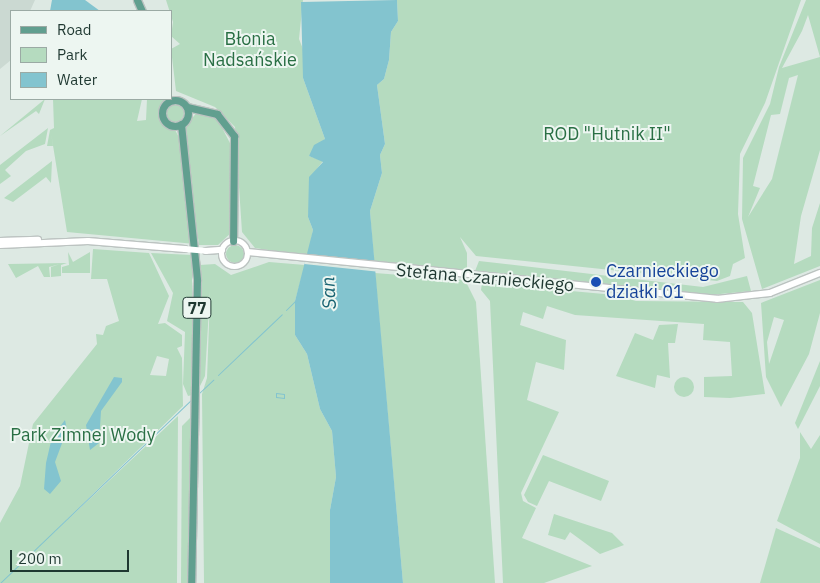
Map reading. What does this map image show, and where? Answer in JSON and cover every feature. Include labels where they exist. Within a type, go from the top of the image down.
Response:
[{"type":"main road","points":[[137,0],[141,10]]},
{"type":"main road","name":"77","points":[[188,110],[171,100],[162,116],[178,125],[196,250],[196,380],[191,583]]},
{"type":"main road","points":[[178,125],[188,110],[208,110],[224,119],[235,138],[235,241]]},
{"type":"street","points":[[0,241],[60,242],[222,252],[235,241],[248,255]]},
{"type":"street","points":[[0,245],[60,242]]},
{"type":"street","name":"Stefana Czarnieckiego","points":[[222,252],[234,267],[248,255],[717,299],[770,293],[820,273]]},
{"type":"shaded area","points":[[0,0],[35,0],[30,10],[10,10],[10,61],[0,69]]},
{"type":"green space","name":"Błonia Nadsańskie","points":[[166,0],[303,0],[299,39],[305,54],[303,78],[325,139],[309,156],[323,161],[316,170],[308,217],[313,230],[308,256],[255,248],[242,232],[235,127],[215,107],[176,91],[172,48],[180,44],[172,37],[172,10],[169,10]]},
{"type":"green space","name":"ROD \"Hutnik II\"","points":[[397,0],[801,0],[765,103],[740,154],[738,214],[745,258],[733,264],[730,276],[717,281],[476,256],[460,237],[467,253],[467,271],[374,262],[370,211],[382,173],[380,155],[385,144],[377,85],[384,79],[389,60],[391,32],[398,21]]},
{"type":"green space","points":[[806,0],[820,0],[820,57],[820,150],[801,216],[794,264],[811,256],[812,228],[820,203],[820,266],[762,289],[742,219],[743,158],[770,104],[779,67]],"holes":[[[808,15],[820,57],[782,68],[802,31]],[[798,75],[772,179],[748,217],[760,188],[753,186],[771,115],[780,114],[789,78]]]},
{"type":"green space","points":[[45,100],[39,114],[36,111],[0,136]]},
{"type":"green space","points":[[53,100],[142,100],[137,121],[146,120],[147,100],[166,100],[158,115],[173,126],[183,145],[195,244],[67,232],[51,133],[53,146],[47,146],[50,130],[54,128]]},
{"type":"green space","points":[[171,104],[179,104],[184,109],[182,120],[171,122],[166,117],[166,109]]},
{"type":"green space","points":[[197,112],[218,120],[232,147],[232,232],[218,245],[199,245],[183,130]]},
{"type":"green space","points":[[48,128],[45,144],[26,151],[5,170],[11,176],[0,184],[0,165]]},
{"type":"green space","points":[[52,161],[51,183],[46,177],[13,202],[4,198]]},
{"type":"green space","points":[[231,245],[239,245],[244,250],[242,261],[231,263],[226,258],[226,250]]},
{"type":"green space","name":"Park Zimnej Wody","points":[[93,249],[149,253],[169,296],[158,324],[165,323],[182,335],[182,346],[177,348],[182,358],[183,406],[48,538],[178,416],[177,583],[0,583],[0,523],[20,486],[33,424],[97,344],[96,334],[103,335],[106,326],[119,321],[107,279],[91,279]],"holes":[[[157,356],[169,359],[166,376],[150,375]]]},
{"type":"green space","points":[[68,252],[73,262],[90,252],[90,273],[62,273],[62,267],[69,265]]},
{"type":"green space","points":[[151,253],[192,255],[192,395],[188,396],[183,384],[185,332],[167,321],[173,293]]},
{"type":"green space","points":[[479,261],[703,287],[747,276],[751,291],[710,295],[475,271]]},
{"type":"green space","points":[[269,262],[305,265],[295,301],[295,335],[307,354],[320,409],[332,431],[336,477],[330,510],[330,583],[204,583],[202,394],[207,378],[210,292],[205,376],[199,388],[200,265],[215,264],[231,275]]},
{"type":"green space","points":[[67,263],[61,265],[61,276],[51,277],[51,267],[60,264],[49,267],[50,277],[44,277],[38,266],[16,278],[8,264]]},
{"type":"green space","points":[[375,273],[465,280],[476,302],[495,583],[403,583]]},
{"type":"green space","points":[[820,280],[820,313],[809,354],[781,407],[766,377],[761,303]],"holes":[[[774,317],[784,320],[769,364],[767,342]]]},
{"type":"green space","points":[[482,283],[615,295],[636,301],[743,302],[752,313],[765,394],[730,398],[704,397],[704,377],[732,376],[730,342],[703,340],[704,324],[575,315],[547,306],[543,319],[523,312],[520,325],[566,340],[564,370],[536,362],[527,400],[559,412],[521,493],[523,501],[536,508],[522,538],[592,566],[544,583],[503,583],[490,301],[481,290]]},
{"type":"green space","points":[[678,324],[675,343],[668,343],[670,378],[657,375],[655,388],[616,376],[635,333],[653,340],[659,325]]},
{"type":"green space","points":[[820,361],[820,386],[798,429],[795,423]]},
{"type":"green space","points":[[684,377],[691,380],[694,387],[691,394],[684,397],[677,394],[674,387],[677,380]]},
{"type":"green space","points":[[192,416],[189,583],[181,583],[182,426]]},
{"type":"green space","points":[[800,432],[811,449],[820,435],[820,544],[777,521],[800,458]]},
{"type":"green space","points":[[543,455],[609,481],[601,501],[549,481],[537,506],[528,502],[524,495]]},
{"type":"green space","points":[[554,514],[612,533],[624,545],[600,554],[570,532],[565,540],[548,535]]},
{"type":"green space","points":[[776,528],[820,548],[820,583],[760,583]]},
{"type":"water","points":[[52,0],[85,0],[99,10],[50,10]]},
{"type":"water","name":"San","points":[[397,0],[398,21],[391,32],[389,60],[384,79],[377,85],[385,144],[380,155],[382,173],[370,211],[403,583],[330,583],[330,510],[336,477],[332,431],[320,409],[307,354],[295,335],[295,301],[313,230],[308,217],[309,177],[323,162],[309,156],[314,145],[325,139],[303,78],[301,2]]},
{"type":"water","points":[[114,377],[122,378],[122,382],[101,411],[99,443],[90,450],[86,425]]},
{"type":"water","points":[[65,420],[67,430],[55,462],[61,481],[50,494],[44,489],[46,463],[52,437]]},
{"type":"pier","points":[[305,257],[377,265],[376,271],[304,264]]},
{"type":"waterway","points":[[286,310],[295,301]]},
{"type":"waterway","points":[[218,375],[282,314]]},
{"type":"waterway","points":[[198,394],[213,380]]},
{"type":"waterway","points":[[276,393],[284,394],[284,398],[276,397],[276,393]]},
{"type":"waterway","points":[[0,583],[191,400]]},
{"type":"place","name":"Czarnieckiego działki 01","points":[[596,282]]}]
